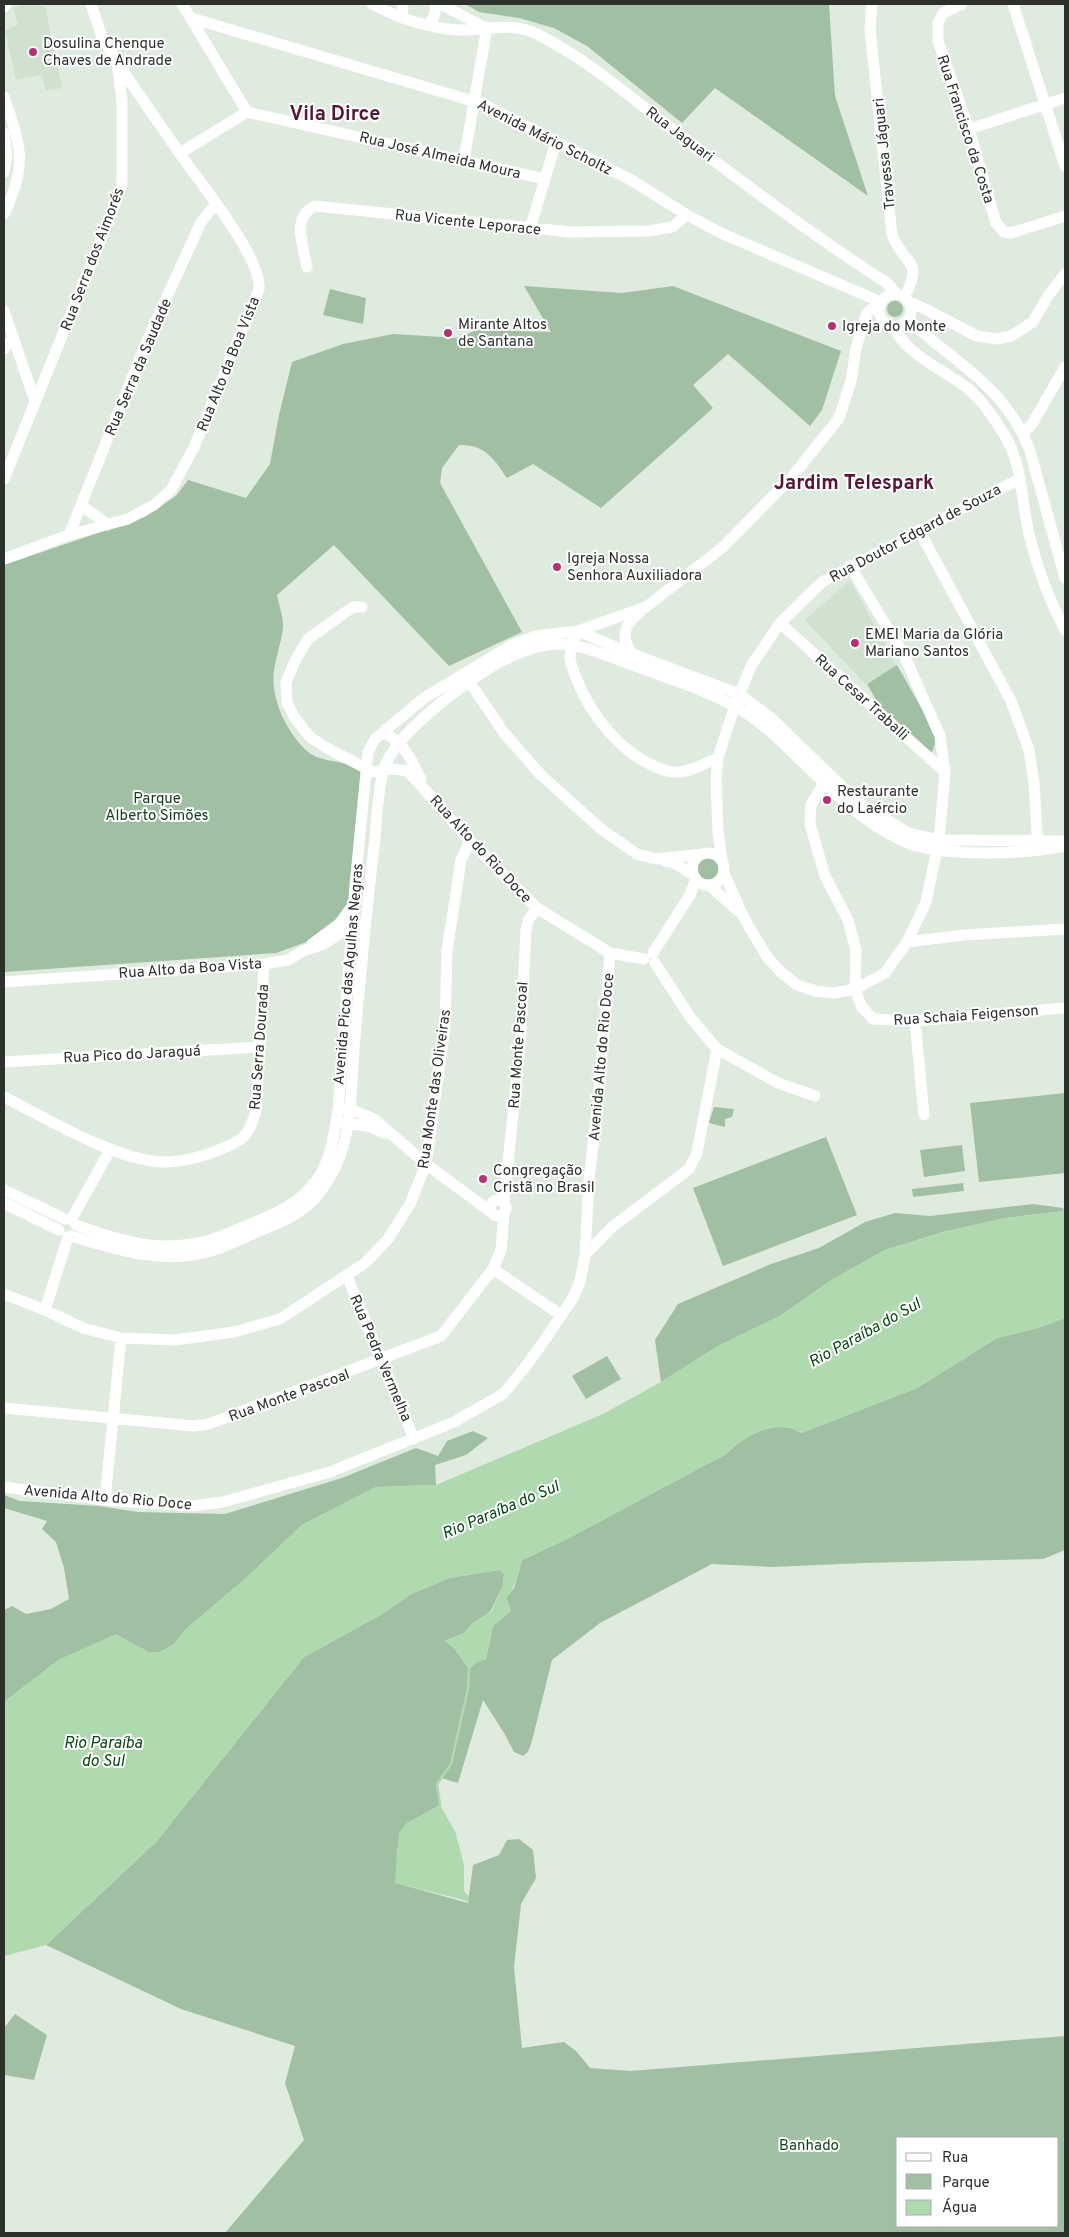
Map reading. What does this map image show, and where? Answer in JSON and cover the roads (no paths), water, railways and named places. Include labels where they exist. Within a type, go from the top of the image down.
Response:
[{"type":"street","name":"Rua Serra dos Aimorés","points":[[4,479],[122,183],[122,101],[117,62],[100,30],[91,4]]},
{"type":"street","points":[[180,153],[246,112],[182,4]]},
{"type":"street","name":"Rua Jaguari","points":[[372,4],[402,18],[427,25],[458,30],[508,27],[534,33],[578,58],[792,218],[887,282],[905,305],[936,314],[977,336],[997,339],[1011,336],[1033,322],[1048,296],[1065,274]]},
{"type":"street","points":[[402,18],[403,4]]},
{"type":"street","points":[[427,25],[433,20],[436,12],[435,4]]},
{"type":"street","name":"Rua Jaguari","points":[[440,4],[486,27]]},
{"type":"street","name":"Travessa Jáguari","points":[[872,4],[870,30],[892,235],[896,246],[912,266],[914,272],[905,305]]},
{"type":"street","name":"Rua Francisco da Costa","points":[[962,4],[942,13],[938,24],[938,41],[969,129],[996,223],[1004,232],[1011,233],[1065,216]]},
{"type":"street","points":[[1013,4],[1065,166]]},
{"type":"street","name":"Avenida Mário Scholtz","points":[[191,18],[474,101],[631,180],[687,215],[723,234],[881,302]]},
{"type":"street","points":[[464,160],[486,27]]},
{"type":"street","name":"Rua Alto da Boa Vista","points":[[4,559],[69,536],[128,519],[164,497],[177,481],[217,394],[259,289],[256,272],[216,204],[117,62]]},
{"type":"street","points":[[4,97],[16,131],[21,157],[15,192],[4,214]]},
{"type":"street","points":[[969,129],[1065,98]]},
{"type":"street","name":"Rua José Almeida Moura","points":[[246,112],[545,179]]},
{"type":"street","points":[[4,133],[7,156],[4,172]]},
{"type":"street","points":[[530,229],[556,142]]},
{"type":"street","name":"Rua Serra da Saudade","points":[[69,536],[146,343],[201,222],[216,204]]},
{"type":"street","name":"Rua Vicente Leporace","points":[[307,267],[300,221],[305,211],[315,206],[571,232],[649,230],[672,226],[687,215]]},
{"type":"street","name":"Rua Jaguari","points":[[865,268],[874,279],[889,324],[902,341],[968,388],[987,409],[1005,435],[1016,459],[1028,533],[1053,607],[1065,630]]},
{"type":"street","points":[[632,654],[625,643],[626,627],[631,619],[723,547],[792,477],[839,418],[851,381],[856,348],[866,315],[881,302],[905,305],[995,393],[1009,410],[1023,433],[1030,451],[1065,578]]},
{"type":"street","points":[[856,348],[871,327],[889,324],[899,326],[905,305]]},
{"type":"street","points":[[4,311],[35,401]]},
{"type":"street","points":[[4,349],[13,338]]},
{"type":"street","points":[[1023,433],[1032,424],[1065,367]]},
{"type":"street","name":"Rua Doutor Edgard de Souza","points":[[744,918],[723,867],[718,831],[716,778],[718,758],[737,700],[751,666],[780,623],[822,582],[1019,479]]},
{"type":"street","points":[[1024,503],[1032,506],[1042,500]]},
{"type":"street","points":[[81,505],[108,525]]},
{"type":"street","points":[[1028,533],[1039,525],[1044,525],[1051,529]]},
{"type":"street","points":[[919,530],[1011,702],[1029,750],[1034,783],[1038,846]]},
{"type":"street","points":[[464,678],[504,733],[541,775],[568,800],[602,829],[637,854],[676,864],[731,903],[744,918],[767,957],[797,985],[824,992],[855,989],[886,973],[907,942],[926,902],[938,846],[945,772],[940,736],[904,655],[850,566]]},
{"type":"street","points":[[362,607],[353,607],[308,639],[296,659],[286,682],[287,703],[295,718],[310,736],[374,772],[393,769],[408,771],[425,788]]},
{"type":"street","name":"Avenida Pico das Agulhas Negras","points":[[4,1203],[68,1228],[121,1241],[152,1246],[181,1245],[215,1238],[288,1208],[304,1194],[316,1181],[342,1122],[383,772],[398,744],[464,678],[524,639],[578,631],[646,607]]},
{"type":"street","name":"Rua Cesar Traballi","points":[[780,623],[945,772]]},
{"type":"street","points":[[718,758],[688,770],[668,771],[639,757],[612,735],[594,714],[579,686],[570,659],[572,644],[578,631],[737,700],[764,726],[826,778],[852,810],[876,827],[906,843],[938,846],[1065,846]]},
{"type":"street","points":[[572,644],[714,695],[737,700]]},
{"type":"street","name":"Avenida Pico das Agulhas Negras","points":[[344,1109],[352,925],[368,752],[375,739],[424,698],[526,650],[544,646],[572,644]]},
{"type":"street","points":[[383,733],[391,736],[413,763],[425,788]]},
{"type":"street","points":[[826,778],[811,805],[810,824],[825,876],[848,920],[856,950],[855,989]]},
{"type":"street","name":"Rua Alto do Rio Doce","points":[[425,788],[470,841],[536,908],[610,953],[651,958]]},
{"type":"street","points":[[701,881],[693,865],[699,856],[705,854],[715,844],[718,831]]},
{"type":"street","name":"Rua Monte das Oliveiras","points":[[4,1294],[45,1310],[83,1328],[121,1338],[175,1340],[211,1337],[244,1330],[280,1319],[364,1263],[388,1239],[410,1204],[426,1164],[446,1027],[447,951],[461,860],[470,841]]},
{"type":"street","points":[[1038,846],[1065,841]]},
{"type":"street","points":[[656,859],[705,854],[715,855],[723,867],[720,881],[701,881]]},
{"type":"street","points":[[701,881],[690,895],[651,958],[690,1017],[717,1049],[778,1083],[815,1096]]},
{"type":"street","points":[[303,950],[339,924],[354,905]]},
{"type":"street","name":"Rua Monte Pascoal","points":[[4,1408],[194,1426],[208,1424],[381,1361],[442,1336],[493,1269],[501,1250],[503,1228],[498,1208],[506,1184],[521,1034],[526,930],[529,919],[536,908]]},
{"type":"street","name":"Rua Alto da Boa Vista","points":[[4,982],[264,964],[288,960],[303,950],[324,944],[352,925],[365,920]]},
{"type":"street","points":[[907,942],[964,935],[1065,929]]},
{"type":"street","name":"Avenida Alto do Rio Doce","points":[[4,1487],[105,1500],[191,1506],[223,1502],[330,1472],[454,1422],[503,1394],[523,1370],[573,1298],[580,1282],[585,1255],[589,1180],[599,1092],[610,953]]},
{"type":"street","name":"Rua Serra Dourada","points":[[4,1097],[124,1156],[165,1162],[208,1154],[233,1144],[248,1134],[256,1111],[264,964]]},
{"type":"street","name":"Rua Schaia Feigenson","points":[[855,989],[862,1006],[873,1019],[915,1021],[1065,1008]]},
{"type":"street","points":[[915,1021],[924,1115]]},
{"type":"street","name":"Rua Pico do Jaraguá","points":[[4,1062],[260,1046]]},
{"type":"street","points":[[585,1255],[612,1226],[689,1169],[697,1153],[717,1049]]},
{"type":"street","points":[[344,1109],[374,1119],[426,1164],[474,1200],[498,1208]]},
{"type":"street","points":[[342,1122],[372,1127],[407,1148]]},
{"type":"street","points":[[45,1310],[68,1228],[110,1150]]},
{"type":"street","name":"Avenida Pico das Agulhas Negras","points":[[4,1190],[68,1228]]},
{"type":"street","points":[[493,1269],[560,1315]]},
{"type":"street","name":"Rua Pedra Vermelha","points":[[347,1276],[414,1439]]},
{"type":"street","points":[[105,1500],[121,1338]]},
{"type":"water","name":"Rio Paraíba do Sul","points":[[1065,1211],[1065,1318],[1038,1328],[997,1338],[917,1388],[801,1433],[791,1428],[782,1427],[764,1430],[747,1437],[726,1454],[567,1539],[522,1560],[514,1584],[506,1598],[511,1611],[493,1626],[486,1659],[477,1662],[469,1669],[454,1648],[445,1641],[464,1633],[473,1623],[491,1612],[503,1586],[504,1574],[499,1570],[449,1578],[411,1594],[382,1614],[304,1657],[156,1842],[46,1945],[4,1956],[4,1702],[60,1659],[116,1634],[149,1652],[160,1652],[173,1645],[187,1628],[246,1578],[302,1525],[376,1487],[436,1485],[603,1414],[661,1382],[718,1346],[780,1316],[830,1281],[885,1250],[943,1232],[1005,1218]]},
{"type":"water","points":[[440,1805],[455,1831],[464,1865],[464,1891],[469,1897],[469,1903],[464,1900],[395,1883],[399,1833],[406,1824]]},
{"type":"waterway","points":[[440,1805],[437,1784],[451,1764],[468,1689],[469,1668]]},
{"type":"place","name":"Dosulina Chenque Chaves de Andrade","points":[[33,52]]},
{"type":"place","name":"Igreja do Monte","points":[[832,326]]},
{"type":"place","name":"Mirante Altos de Santana","points":[[448,333]]},
{"type":"place","name":"Igreja Nossa Senhora Auxiliadora","points":[[557,567]]},
{"type":"place","name":"EMEI Maria da Glória Mariano Santos","points":[[855,643]]},
{"type":"place","name":"Restaurante do Laércio","points":[[827,800]]},
{"type":"place","name":"Congregação Cristã no Brasil","points":[[483,1179]]},
{"type":"district","name":"Vila Dirce","points":[[335,113]]},
{"type":"district","name":"Jardim Telespark","points":[[854,482]]},
{"type":"park label","name":"Parque Alberto Simões","points":[[157,806]]},
{"type":"park label","name":"Banhado","points":[[809,2145]]}]
